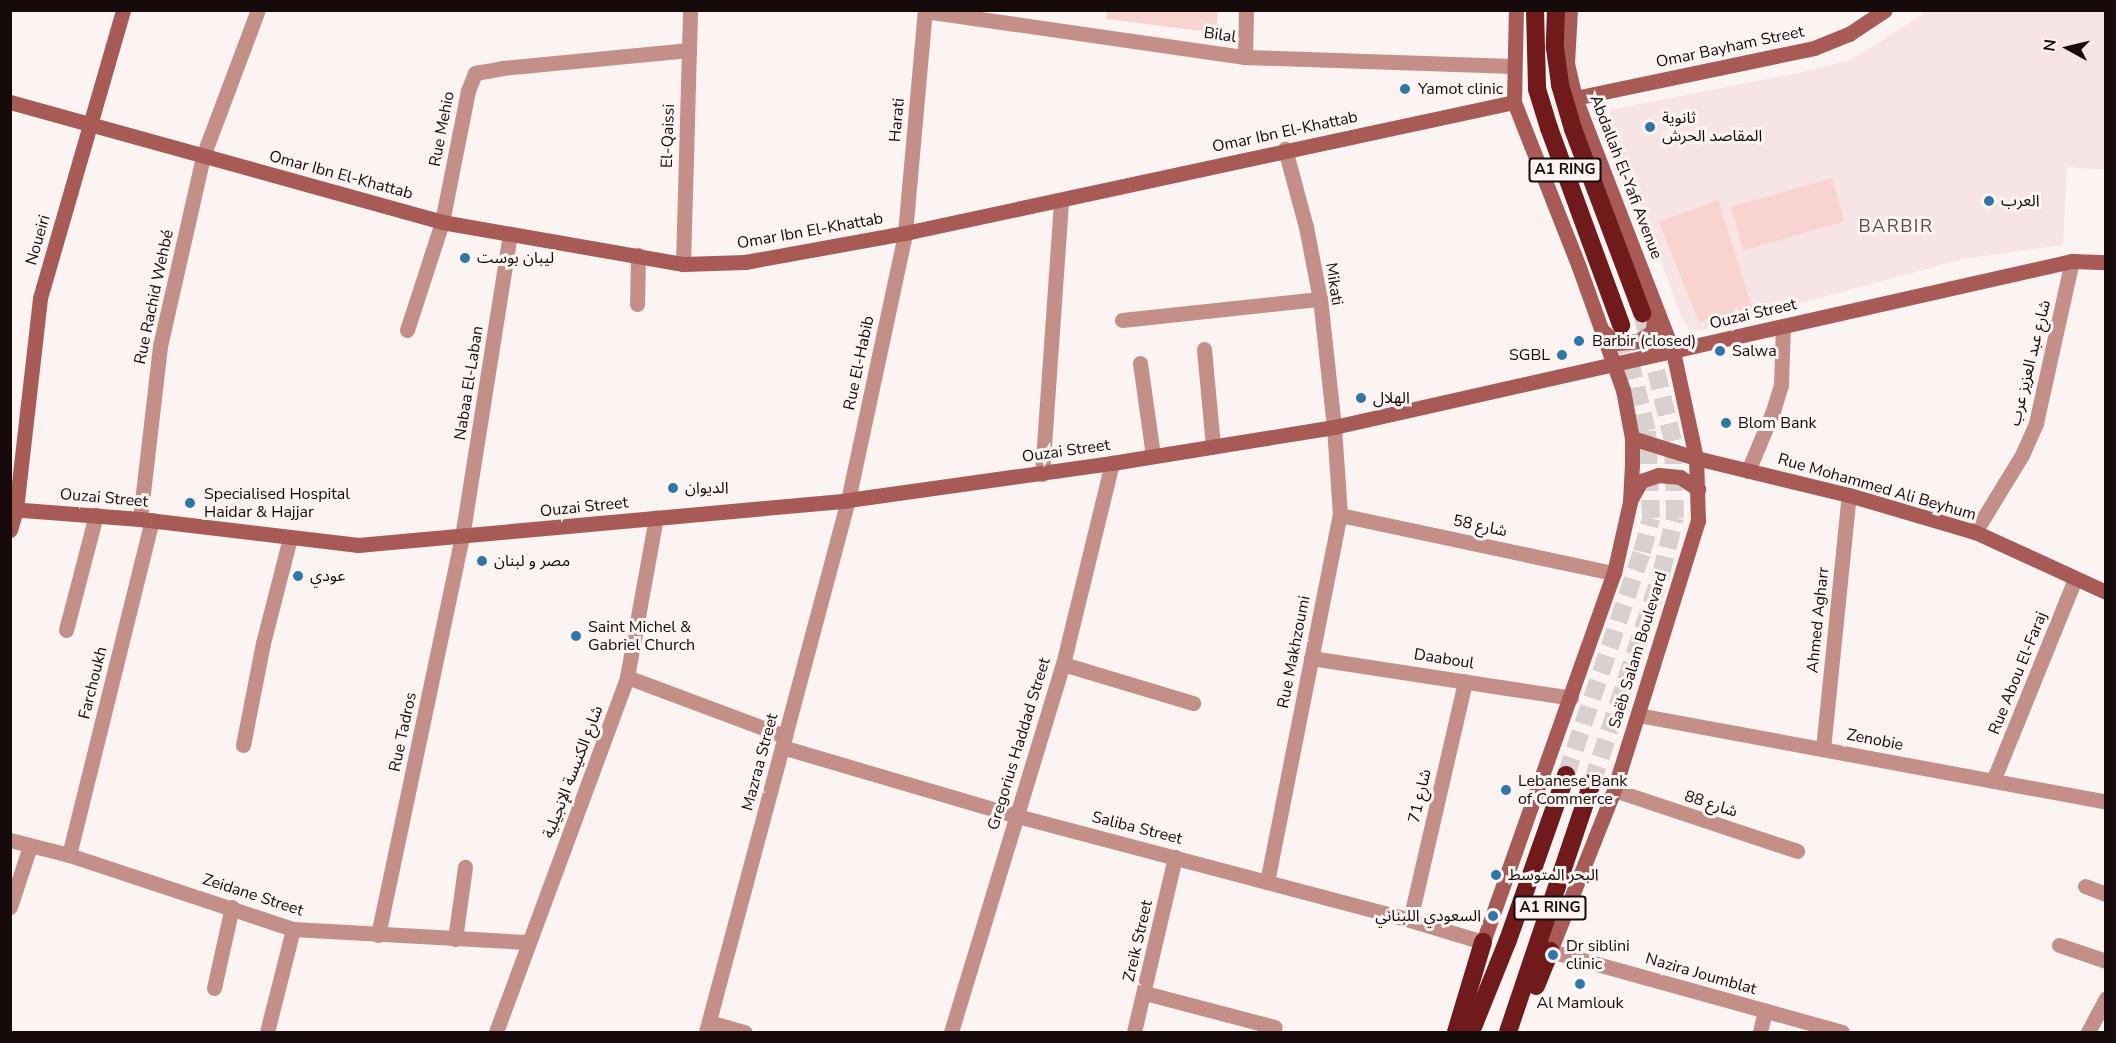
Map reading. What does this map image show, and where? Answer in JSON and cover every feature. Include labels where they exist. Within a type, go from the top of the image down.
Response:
[{"type":"highway","name":"A1 RING","points":[[1534,10],[1537,89],[1549,128],[1622,325]]},
{"type":"highway","name":"Abdallah El-Yafi Avenue","points":[[1556,10],[1555,48],[1562,93],[1572,129],[1649,312]]},
{"type":"highway","name":"A1 RING","points":[[1471,1032],[1508,940],[1566,775]]},
{"type":"highway","name":"A1 RING","points":[[1509,1032],[1592,783]]},
{"type":"highway","points":[[1456,1032],[1483,942]]},
{"type":"highway","points":[[1517,1032],[1550,951]]},
{"type":"street","name":"Noueiri","points":[[10,530],[40,298],[123,10]]},
{"type":"street","name":"Rue Rachid Wehbé","points":[[146,520],[160,346],[203,156],[258,10]]},
{"type":"street","name":"El-Qaissi","points":[[682,264],[690,10]]},
{"type":"street","points":[[1245,57],[1246,10]]},
{"type":"street","points":[[1516,10],[1514,102],[1623,390],[1632,438],[1630,502]]},
{"type":"street","name":"Abdallah El-Yafi Avenue","points":[[1570,10],[1566,63],[1575,98],[1649,312],[1672,352]]},
{"type":"street","name":"Omar Bayham Street","points":[[1575,98],[1814,48],[1849,34],[1885,10]]},
{"type":"street","name":"Bilal","points":[[925,11],[1245,57],[1513,66]]},
{"type":"street","name":"Harati","points":[[905,233],[925,11]]},
{"type":"street","name":"Rue Mehio","points":[[407,330],[442,222],[468,91],[475,74],[502,68],[689,50]]},
{"type":"street","name":"Omar Ibn El-Khattab","points":[[10,102],[89,126],[442,222],[682,264],[745,262],[905,233],[1061,201],[1286,149],[1514,102]]},
{"type":"street","name":"Mikati","points":[[1286,149],[1306,227],[1320,299],[1334,427]]},
{"type":"street","points":[[1042,474],[1061,201]]},
{"type":"street","name":"Rue El-Habib","points":[[848,500],[905,233]]},
{"type":"street","name":"Nabaa El-Laban","points":[[462,537],[510,234]]},
{"type":"street","points":[[637,304],[638,255]]},
{"type":"street","name":"Ouzai Street","points":[[14,509],[146,520],[358,545],[848,500],[1042,474],[1334,427],[2072,261],[2106,262]]},
{"type":"street","name":"شارع عبد العزيز عرب","points":[[1975,532],[2022,455],[2036,423],[2072,261]]},
{"type":"street","points":[[1122,320],[1320,299]]},
{"type":"street","points":[[1602,330],[1617,344],[1631,344],[1652,332],[1649,312]]},
{"type":"street","points":[[1748,471],[1773,411],[1781,385],[1783,326]]},
{"type":"street","points":[[1204,349],[1213,446]]},
{"type":"street","name":"Saëb Salam Boulevard","points":[[1550,951],[1614,790],[1698,521],[1696,458],[1672,352]]},
{"type":"street","points":[[1140,363],[1153,456]]},
{"type":"street","name":"Rue Makhzoumi","points":[[1267,882],[1340,515],[1334,427]]},
{"type":"street","name":"Rue Mohammed Ali Beyhum","points":[[1632,438],[1696,458],[1849,495],[1975,532],[2106,592]]},
{"type":"street","name":"Gregorius Haddad Street","points":[[951,1032],[1063,664],[1112,463]]},
{"type":"street","points":[[1483,942],[1614,573],[1634,490],[1648,477],[1680,477],[1698,489]]},
{"type":"street","name":"Ahmed Agharr","points":[[1822,749],[1849,495]]},
{"type":"street","name":"Mazraa Street","points":[[707,1027],[848,500]]},
{"type":"street","points":[[66,630],[96,515]]},
{"type":"street","name":"شارع 58","points":[[1340,515],[1614,573]]},
{"type":"street","name":"شارع الكنيسة الإنجيلية","points":[[496,1032],[627,678],[656,518]]},
{"type":"street","name":"Farchoukh","points":[[69,855],[146,520]]},
{"type":"street","name":"Rue Tadros","points":[[378,935],[462,537]]},
{"type":"street","points":[[243,745],[263,643],[290,538]]},
{"type":"street","name":"Rue Abou El-Faraj","points":[[1993,781],[2075,579]]},
{"type":"street","name":"Daaboul","points":[[1311,658],[1571,698]]},
{"type":"street","points":[[1063,664],[1193,702]]},
{"type":"street","name":"Saliba Street","points":[[627,678],[784,741],[1017,816],[1410,920],[1483,942]]},
{"type":"street","name":"شارع 71","points":[[1410,920],[1465,681]]},
{"type":"street","name":"Zenobie","points":[[1638,715],[2106,802]]},
{"type":"street","name":"شارع 88","points":[[1614,790],[1797,851]]},
{"type":"street","name":"Zeidane Street","points":[[10,840],[69,855],[232,907],[292,929],[528,942]]},
{"type":"street","points":[[10,907],[30,846]]},
{"type":"street","name":"Zreik Street","points":[[1134,1032],[1176,857]]},
{"type":"street","points":[[455,939],[465,867]]},
{"type":"street","points":[[2085,886],[2106,894]]},
{"type":"street","points":[[214,988],[232,907]]},
{"type":"street","points":[[267,1032],[292,929]]},
{"type":"street","points":[[2059,945],[2106,961]]},
{"type":"street","name":"Nazira Joumblat","points":[[1550,951],[1842,1032]]},
{"type":"street","points":[[1144,993],[1275,1027]]},
{"type":"street","points":[[2088,1032],[2106,998]]},
{"type":"street","points":[[1760,1032],[1765,1011]]},
{"type":"street","points":[[707,1027],[744,1032]]},
{"type":"shaded area","points":[[1107,11],[1218,11],[1216,33],[1106,19]]},
{"type":"shaded area","points":[[1927,11],[2105,11],[2105,170],[2067,167],[2063,245],[1963,259],[1695,332],[1683,321],[1625,164],[1609,110],[1803,72],[1853,59]]},
{"type":"shaded area","points":[[1832,178],[1844,221],[1743,250],[1731,207]]},
{"type":"shaded area","points":[[1718,200],[1752,307],[1699,322],[1659,222]]},
{"type":"tunnel","points":[[1592,783],[1661,574],[1675,518],[1673,441],[1642,313]]},
{"type":"tunnel","points":[[1566,775],[1642,552],[1651,518],[1647,431],[1621,325]]},
{"type":"place","name":"Yamot clinic","points":[[1405,89]]},
{"type":"place","name":"ثانوية المقاصد الحرش","points":[[1650,127]]},
{"type":"place","name":"العرب","points":[[1989,201]]},
{"type":"place","name":"ليبان بوست","points":[[465,258]]},
{"type":"place","name":"Barbir (closed)","points":[[1579,341]]},
{"type":"place","name":"Salwa","points":[[1720,351]]},
{"type":"place","name":"SGBL","points":[[1562,355]]},
{"type":"place","name":"الهلال","points":[[1361,398]]},
{"type":"place","name":"Blom Bank","points":[[1726,423]]},
{"type":"place","name":"الديوان","points":[[673,488]]},
{"type":"place","name":"Specialised Hospital Haidar & Hajjar","points":[[190,503]]},
{"type":"place","name":"مصر و لبنان","points":[[482,561]]},
{"type":"place","name":"عودي","points":[[298,576]]},
{"type":"place","name":"Saint Michel & Gabriel Church","points":[[576,636]]},
{"type":"place","name":"Lebanese Bank of Commerce","points":[[1506,790]]},
{"type":"place","name":"البحر المتوسط","points":[[1496,875]]},
{"type":"place","name":"السعودي اللبناني","points":[[1493,916]]},
{"type":"place","name":"Dr siblini clinic","points":[[1553,955]]},
{"type":"place","name":"Al Mamlouk","points":[[1580,984]]},
{"type":"district","name":"BARBIR","points":[[1896,226]]}]
